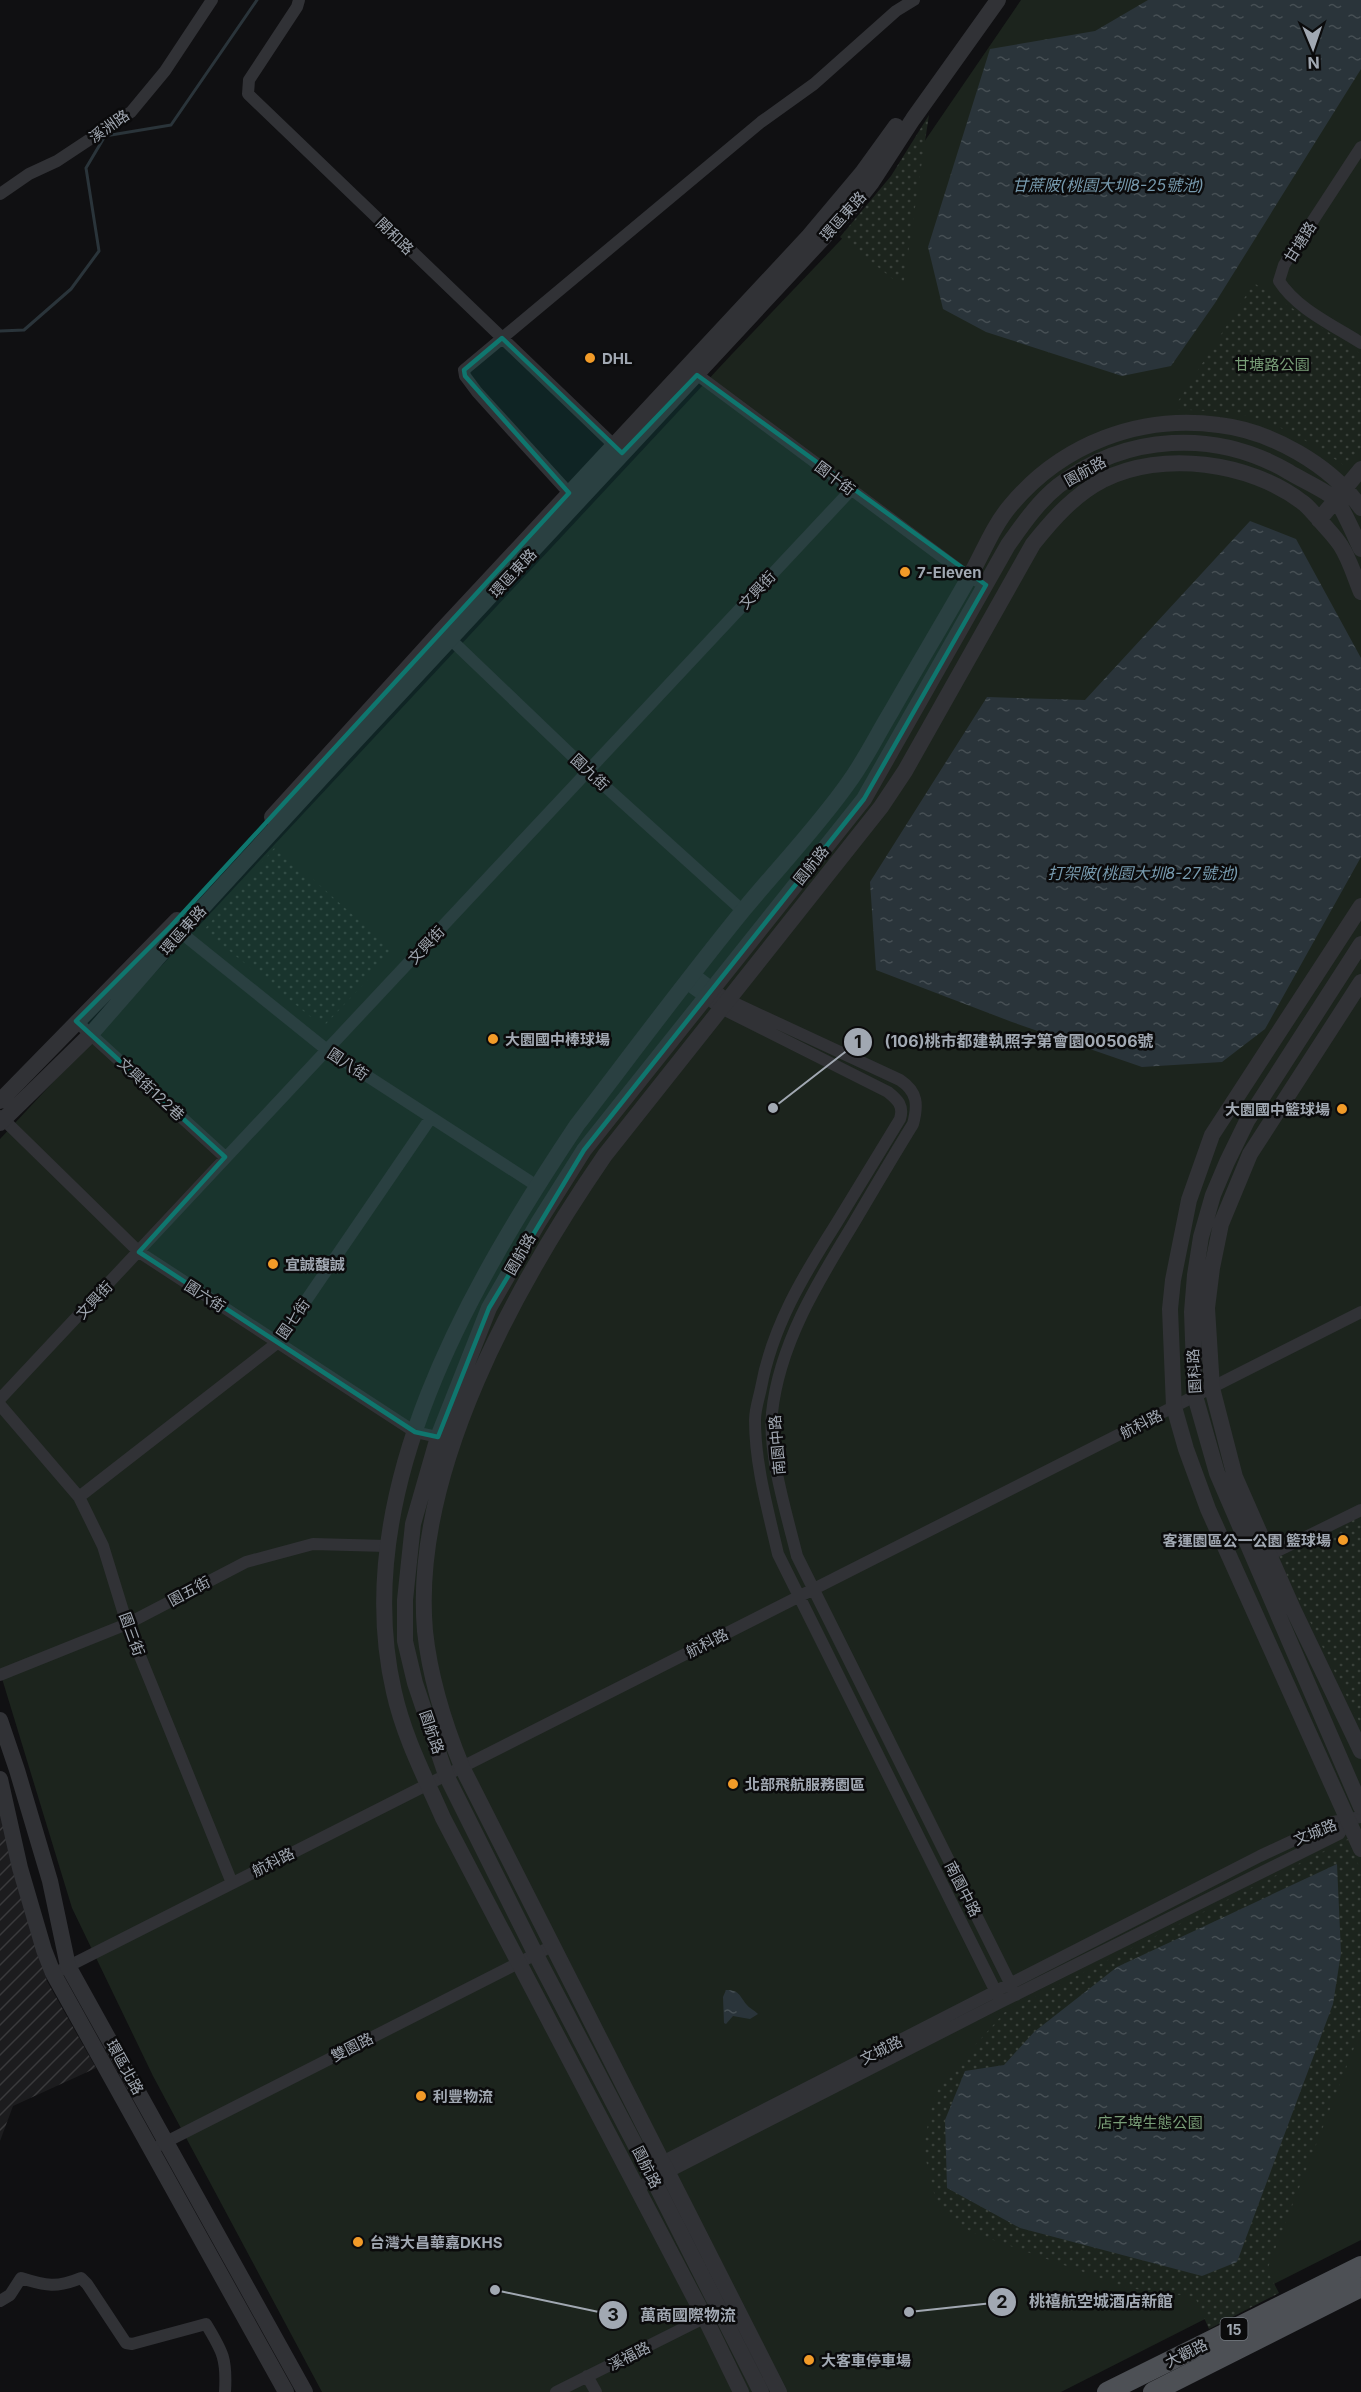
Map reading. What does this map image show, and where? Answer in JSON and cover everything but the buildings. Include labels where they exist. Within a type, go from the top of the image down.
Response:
[{"type":"main road","name":"大觀路","points":[[1107,2392],[1361,2266]]},
{"type":"main road","name":"大觀路","points":[[1153,2392],[1361,2287]]},
{"type":"street","name":"溪洲路","points":[[0,194],[29,174],[57,161],[131,112],[165,71],[212,0]]},
{"type":"street","name":"開和路","points":[[299,0],[297,7],[249,80],[248,94],[618,449]]},
{"type":"street","points":[[569,493],[477,392],[465,376],[465,370],[761,122],[814,84],[896,11],[914,0]]},
{"type":"street","name":"環區東路","points":[[692,370],[862,173],[984,0]]},
{"type":"street","name":"環區東路","points":[[2,1119],[91,1035],[176,928],[618,449],[872,183],[913,119],[998,0]]},
{"type":"street","name":"甘塘路","points":[[1361,147],[1284,265],[1279,281],[1288,294],[1361,344]]},
{"type":"street","name":"園十街","points":[[692,370],[969,577],[986,585]]},
{"type":"street","points":[[779,2392],[720,2310],[634,2182],[444,1818],[412,1750],[393,1690],[384,1615],[383,1582],[387,1546],[400,1483],[415,1432],[440,1369],[482,1277],[537,1186],[577,1125],[690,978],[850,782],[1009,506],[1056,462],[1095,441],[1152,424],[1204,423],[1265,435],[1324,471],[1341,494],[1360,504],[1344,516],[1319,520]]},
{"type":"street","name":"園航路","points":[[761,2392],[720,2310],[658,2170],[536,1955],[446,1775],[415,1683],[405,1641],[405,1600],[413,1524],[438,1437],[489,1308],[538,1223],[584,1150],[864,799],[1008,545],[1031,513],[1058,487],[1092,464],[1130,449],[1167,443],[1205,443],[1248,452],[1341,494]]},
{"type":"street","name":"環區東路","points":[[445,635],[569,493],[618,449]]},
{"type":"street","points":[[658,2170],[552,1946],[462,1767],[433,1684],[425,1631],[426,1567],[436,1504],[470,1396],[500,1332],[552,1235],[605,1155],[881,807],[904,771],[1033,544],[1055,515],[1103,480],[1134,468],[1196,463],[1233,470],[1261,479],[1303,502],[1341,547],[1361,592]]},
{"type":"street","points":[[1319,520],[1361,469]]},
{"type":"street","name":"文興街","points":[[0,1399],[851,490]]},
{"type":"street","points":[[1341,494],[1344,516],[1361,549]]},
{"type":"street","name":"園九街","points":[[445,635],[588,770],[743,911]]},
{"type":"street","points":[[1361,906],[1212,1135],[1189,1200],[1173,1280],[1170,1309],[1174,1407],[1186,1449],[1208,1509],[1355,1818],[1361,1849]]},
{"type":"street","name":"環區東路","points":[[0,1101],[76,1022],[176,928]]},
{"type":"street","name":"園八街","points":[[176,928],[327,1050],[430,1119],[537,1186]]},
{"type":"street","name":"園科路","points":[[1361,944],[1247,1121],[1213,1195],[1201,1237],[1192,1312],[1195,1396],[1217,1473],[1361,1808]]},
{"type":"street","name":"南園中路","points":[[690,978],[724,1004],[888,1092],[899,1101],[902,1111],[900,1119],[806,1272],[786,1308],[775,1335],[763,1374],[755,1418],[762,1482],[778,1554],[999,1996]]},
{"type":"street","points":[[1361,982],[1250,1154],[1221,1224],[1207,1308],[1212,1388],[1235,1477],[1361,1751]]},
{"type":"street","name":"南園中路","points":[[724,1004],[900,1080],[909,1086],[916,1098],[917,1109],[913,1124],[820,1278],[798,1321],[779,1382],[772,1414],[777,1467],[797,1556],[1016,1995]]},
{"type":"street","name":"文興街122巷","points":[[76,1022],[225,1158]]},
{"type":"street","name":"園六街","points":[[2,1119],[139,1252],[415,1432],[438,1437]]},
{"type":"street","name":"園七街","points":[[79,1497],[277,1343],[430,1119]]},
{"type":"street","name":"航科路","points":[[61,1970],[1361,1312]]},
{"type":"street","name":"園三街","points":[[0,1405],[79,1497],[103,1546],[127,1624],[232,1883]]},
{"type":"street","points":[[1269,1555],[1361,1510]]},
{"type":"street","name":"園五街","points":[[0,1675],[127,1624],[246,1562],[313,1544],[387,1546]]},
{"type":"street","name":"環區北路","points":[[0,1720],[50,1881],[61,1970]]},
{"type":"street","name":"環區北路","points":[[0,1779],[20,1868],[44,1950],[61,1970],[159,2145],[305,2392]]},
{"type":"street","name":"文城路","points":[[634,2182],[999,1996],[1010,1983],[1260,1856],[1333,1822],[1355,1818]]},
{"type":"street","name":"文城路","points":[[999,1996],[1016,1995],[1340,1834],[1355,1818]]},
{"type":"street","name":"雙園路","points":[[159,2145],[552,1946]]},
{"type":"street","name":"環區北路","points":[[159,2145],[286,2392]]},
{"type":"street","points":[[0,2301],[9,2295],[21,2278],[51,2286],[65,2285],[81,2278],[126,2343],[132,2344],[206,2324],[227,2366],[225,2392]]},
{"type":"street","points":[[720,2310],[741,2392]]},
{"type":"street","name":"溪福路","points":[[556,2392],[720,2310]]},
{"type":"street","points":[[587,2376],[596,2392]]},
{"type":"highlighted area","points":[[502,338],[622,453],[697,375],[986,585],[864,799],[584,1150],[489,1308],[438,1437],[415,1432],[139,1252],[225,1157],[76,1021],[171,926],[569,493],[465,376],[464,370]]},
{"type":"shaded area","points":[[0,1802],[21,1890],[47,1981],[96,2068],[13,2106],[0,2141]]},
{"type":"green space","points":[[1021,0],[1361,0],[1361,2240],[1061,2392],[322,2392],[153,2076],[72,1908],[0,1672],[0,1139],[732,354],[898,180]]},
{"type":"green space","points":[[929,115],[903,287],[840,237],[891,176]]},
{"type":"green space","name":"甘塘路公園","points":[[1254,283],[1361,354],[1361,450],[1348,468],[1308,442],[1265,421],[1219,411],[1173,409]]},
{"type":"green space","points":[[276,846],[394,952],[323,1027],[204,930]]},
{"type":"green space","points":[[1361,1515],[1361,1725],[1278,1557]]},
{"type":"green space","name":"店子埤生態公園","points":[[1348,1839],[1361,1871],[1361,2030],[1267,2270],[1279,2293],[1209,2329],[1195,2297],[1128,2288],[971,2232],[945,2214],[937,2205],[923,2148],[932,2105],[940,2084],[1005,2012]]},
{"type":"water","name":"甘蔗陂(桃園大圳8-25號池)","points":[[1148,0],[1361,0],[1361,69],[1215,303],[1171,366],[1122,376],[986,332],[943,309],[928,247],[990,49],[1095,31]]},
{"type":"water","name":"打架陂(桃園大圳8-27號池)","points":[[1250,521],[1296,539],[1361,658],[1361,857],[1265,1029],[1222,1062],[1142,1067],[1012,1022],[876,970],[870,882],[987,697],[1085,700]]},
{"type":"water","name":"店子埤生態公園","points":[[1337,1864],[1341,1953],[1333,2004],[1237,2262],[1202,2276],[1020,2228],[947,2188],[945,2120],[965,2071],[1004,2065],[1034,2032],[1117,1967]]},
{"type":"water","points":[[726,1990],[736,1992],[758,2014],[750,2019],[733,2016],[726,2024],[724,2023],[723,1997]]},
{"type":"waterway","points":[[0,331],[24,330],[71,289],[99,251],[86,168],[105,136],[171,125],[257,0]]},
{"type":"place","name":"DHL","points":[[590,358]]},
{"type":"place","name":"7-Eleven","points":[[905,572]]},
{"type":"place","name":"大園國中棒球場","points":[[493,1039]]},
{"type":"place","name":"(106)桃市都建執照字第會園00506號","points":[[773,1108]]},
{"type":"place","name":"大園國中籃球場","points":[[1342,1109]]},
{"type":"place","name":"宜誠馥誠","points":[[273,1264]]},
{"type":"place","name":"客運園區公一公園 籃球場","points":[[1343,1540]]},
{"type":"place","name":"北部飛航服務園區","points":[[733,1784]]},
{"type":"place","name":"利豐物流","points":[[421,2096]]},
{"type":"place","name":"台灣大昌華嘉DKHS","points":[[358,2242]]},
{"type":"place","name":"萬商國際物流","points":[[495,2290]]},
{"type":"place","name":"桃禧航空城酒店新館","points":[[909,2312]]},
{"type":"place","name":"大客車停車場","points":[[809,2360]]}]
